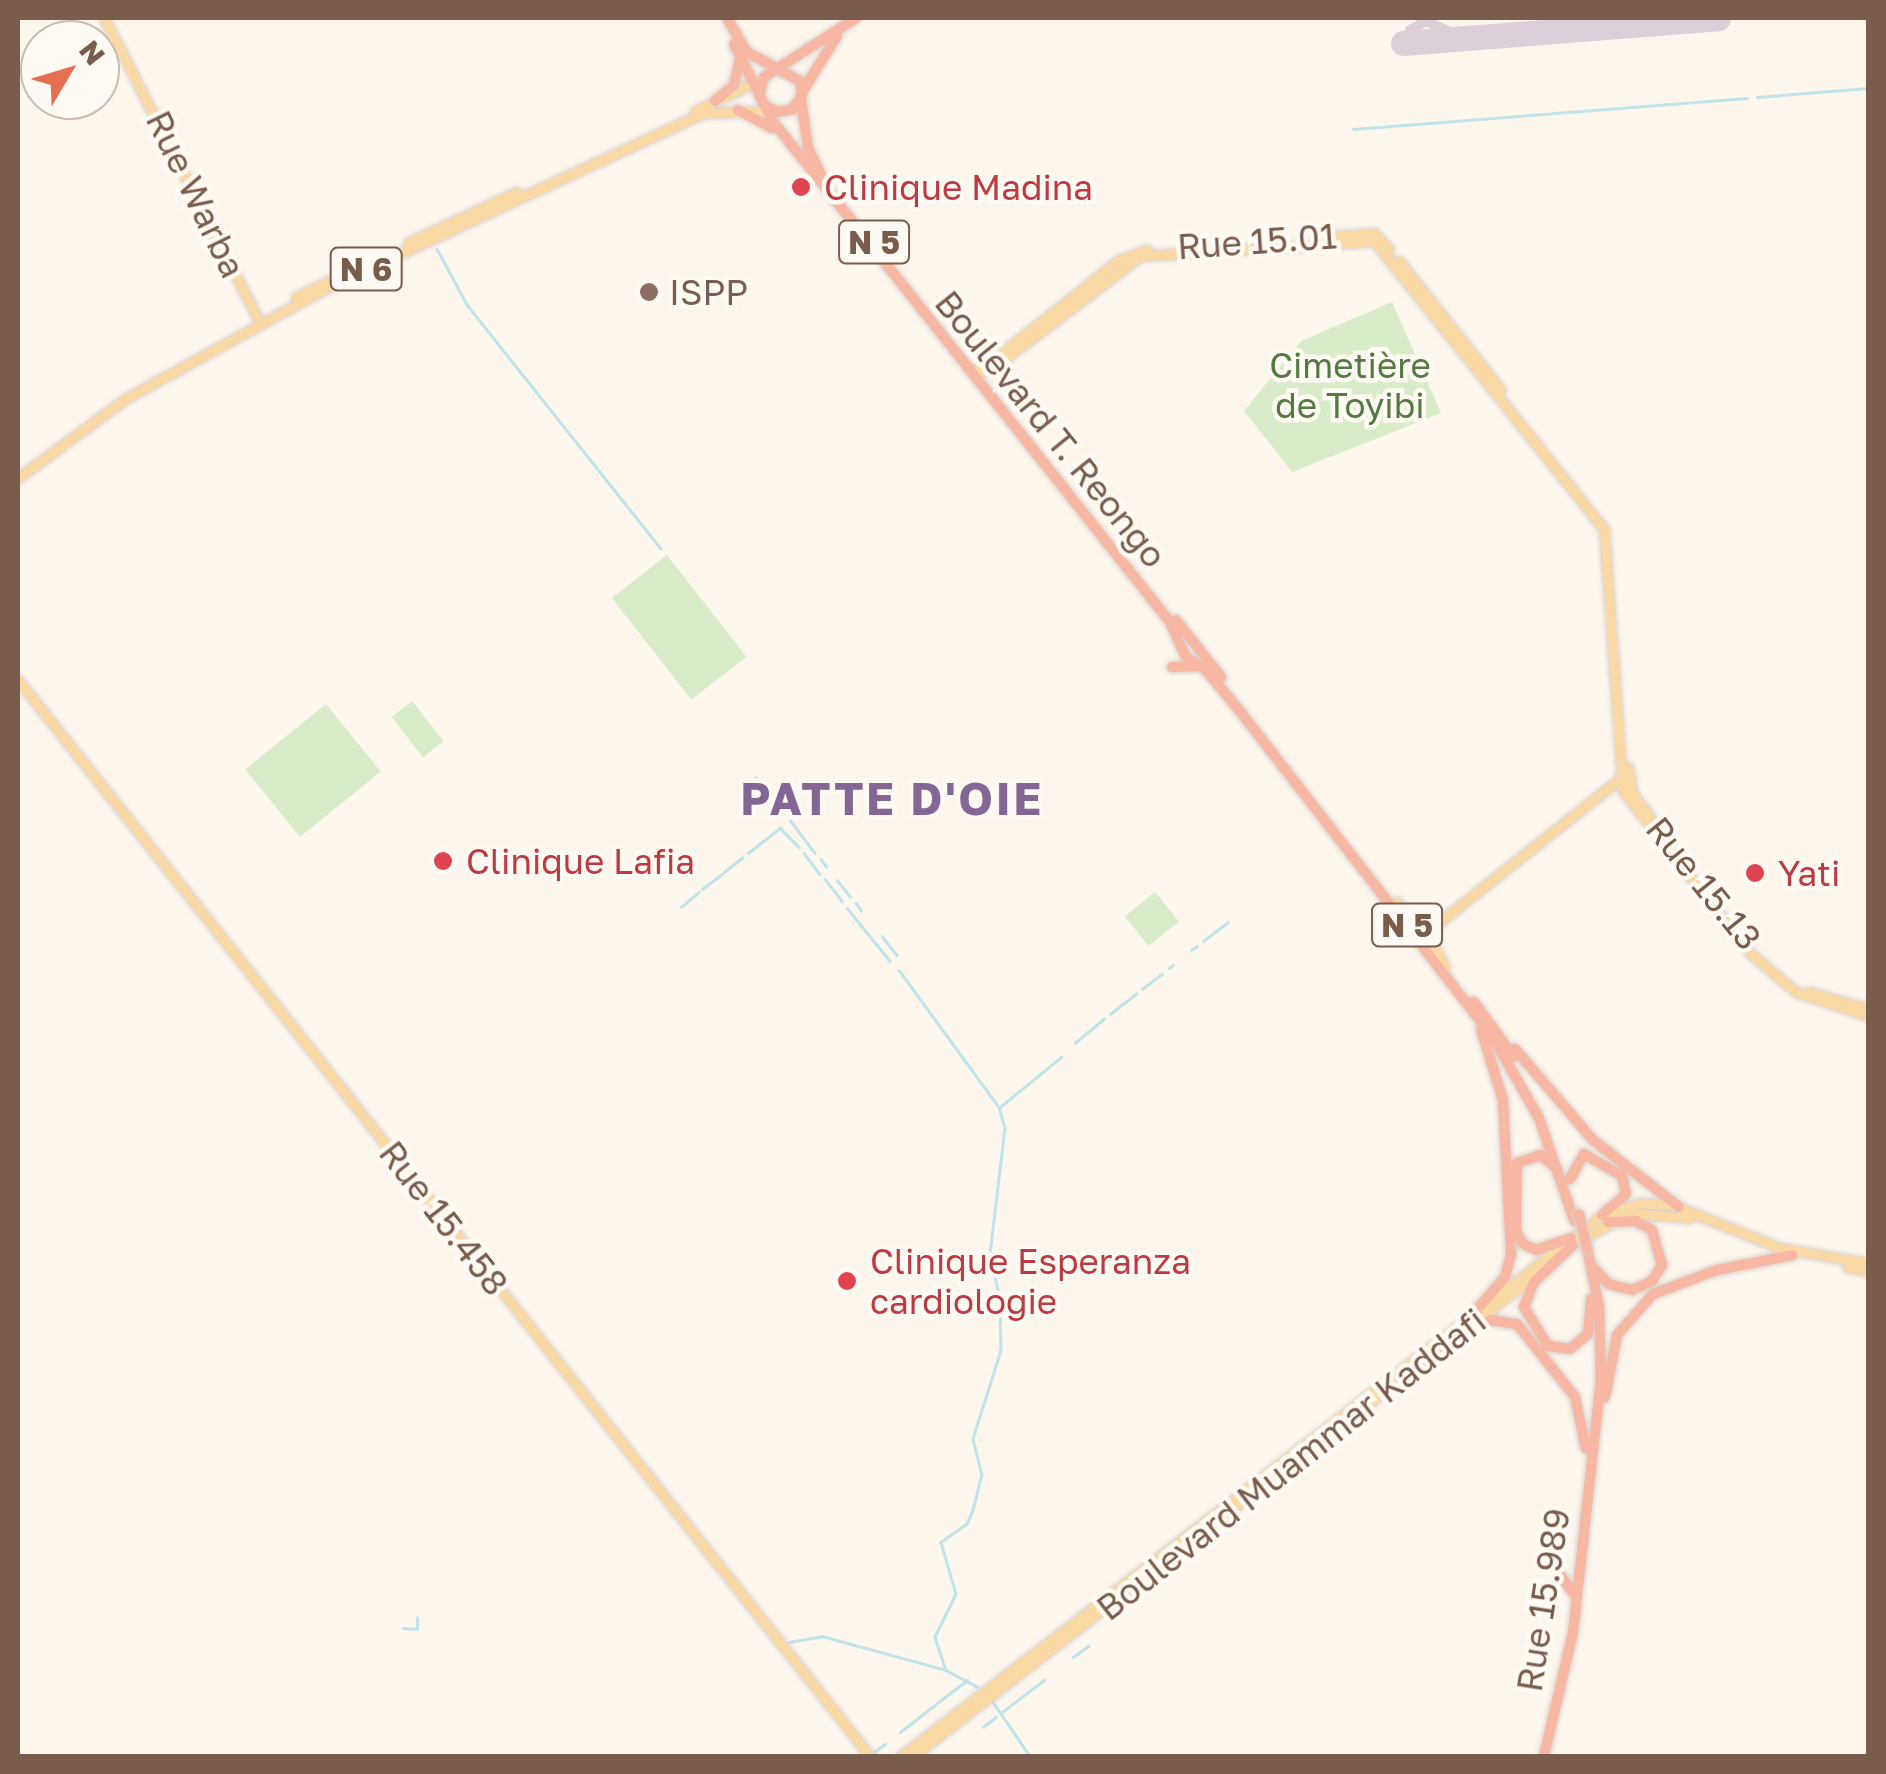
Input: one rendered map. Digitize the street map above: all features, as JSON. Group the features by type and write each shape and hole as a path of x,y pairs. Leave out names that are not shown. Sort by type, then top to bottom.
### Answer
{"highway":[{"path":"724,18 767,110"},
{"path":"724,18 743,48 798,77 802,96"},
{"path":"767,110 764,77 851,21"},
{"path":"767,110 790,110 802,96 813,68 851,21"},
{"path":"715,101 734,85 740,54"},
{"name":"N 5","path":"802,96 805,138 820,174 1397,902 1483,1019 1524,1085 1567,1181 1591,1299 1596,1363 1589,1450"},
{"name":"N 5","path":"738,110 767,110"},
{"name":"Boulevard T. Reongo","path":"767,110 786,141 973,371 1179,637 1184,650 1196,651"},
{"path":"1179,637 1172,667 1193,665 1213,677"},
{"name":"N 5","path":"1196,651 1483,1019"},
{"path":"1483,1019 1578,1125 1682,1211"},
{"path":"1474,1313 1505,1278 1511,1254 1504,1100 1483,1019"},
{"path":"1589,1154 1624,1179 1626,1194 1605,1218 1636,1220 1652,1230 1662,1248 1660,1271 1642,1287 1620,1289 1580,1249 1536,1250 1522,1243 1516,1230 1513,1172 1520,1160 1547,1158 1567,1181 1577,1159 1589,1154"},
{"path":"1580,1249 1534,1282 1524,1307 1548,1346 1570,1349 1588,1334 1591,1299"},
{"name":"N 5","path":"1541,1756 1573,1593 1602,1342 1580,1249"},
{"path":"1589,1450 1613,1348 1632,1312 1690,1278 1793,1256"},
{"path":"1442,1347 1492,1320 1516,1324 1576,1397 1589,1450"},
{"name":"Rue 15.989","path":"1541,1756 1571,1643 1589,1450"},
{"path":"1573,1593 1564,1576 1576,1565"}],"main road":[{"name":"Rue Warba","path":"105,18 259,320"},
{"name":"N 6","path":"18,475 124,400 259,320 764,77"},
{"name":"N 6","path":"259,320 698,116 738,110"},
{"name":"Rue 15.01","path":"1128,259 1378,235 1608,526 1621,693"},
{"name":"Rue 15.01","path":"1128,259 1364,240 1378,244 1602,526 1621,693"},
{"path":"973,371 990,370 1128,259"},
{"name":"Rue 15.458","path":"18,680 870,1756"},
{"path":"1397,902 1422,927 1432,928 1622,778 1621,693"},
{"name":"Rue 15.13","path":"1622,778 1758,952 1802,989 1868,1012"},
{"path":"1432,928 1431,940 1445,966"},
{"name":"Boulevard Muammar Kaddafi","path":"912,1756 1442,1347 1580,1249 1605,1218 1661,1204 1682,1211"},
{"name":"Boulevard Muammar Kaddafi","path":"1605,1218 1641,1211 1682,1211"},
{"path":"1682,1211 1793,1256 1868,1270"},
{"path":"1682,1211 1780,1248 1868,1262"},
{"name":"Boulevard Muammar Kaddafi","path":"901,1756 1474,1313 1580,1249"}],"green space":[{"name":"Cimetière de Toyibi","path":"1392,302 1441,413 1292,472 1244,411 1301,341"},
{"path":"667,555 746,657 691,700 612,598"},
{"path":"412,701 443,741 423,757 392,717"},
{"path":"326,704 381,772 300,837 245,769"},
{"path":"1155,892 1179,922 1149,946 1125,917"}],"waterway":[{"path":"1757,97 1868,88"},
{"path":"1353,129 1747,98"},
{"path":"437,249 468,306 661,549"},
{"path":"756,777 777,803"},
{"path":"790,820 815,853"},
{"path":"748,853 780,828 799,847"},
{"path":"804,853 820,874"},
{"path":"724,872 742,858"},
{"path":"821,859 826,866"},
{"path":"702,889 722,874"},
{"path":"825,879 842,901"},
{"path":"837,880 850,896"},
{"path":"681,907 699,892"},
{"path":"856,903 861,910"},
{"path":"847,908 890,961"},
{"path":"1203,941 1228,922"},
{"path":"882,936 897,955"},
{"path":"1191,950 1197,946"},
{"path":"1169,968 1173,965"},
{"path":"899,970 999,1107 1005,1128 990,1254 1000,1299 1001,1350 973,1439 982,1474 973,1510 967,1524 941,1542 956,1594 935,1637 946,1670"},
{"path":"1142,989 1162,974"},
{"path":"1110,1014 1136,994"},
{"path":"1075,1043 1104,1019"},
{"path":"1000,1107 1061,1057"},
{"path":"403,1628 417,1629 417,1618"},
{"path":"789,1642 822,1636 946,1670 978,1687"},
{"path":"1073,1657 1088,1646"},
{"path":"937,1703 967,1680"},
{"path":"1002,1712 1044,1680"},
{"path":"993,1702 1030,1756"},
{"path":"900,1732 935,1705"},
{"path":"983,1727 996,1717"},
{"path":"873,1753 885,1744"}],"taxiway":[{"path":"1440,40 1421,47 1410,30 1426,21 1463,38"}],"runway":[{"path":"1403,43 1718,18"}],"place":[{"name":"Clinique Madina","path":"801,187"},
{"name":"ISPP","path":"649,292"},
{"name":"Clinique Lafia","path":"443,861"},
{"name":"Yati","path":"1755,873"},
{"name":"Clinique Esperanza cardiologie","path":"847,1281"}],"district":[{"name":"PATTE D'OIE","path":"892,799"}]}
